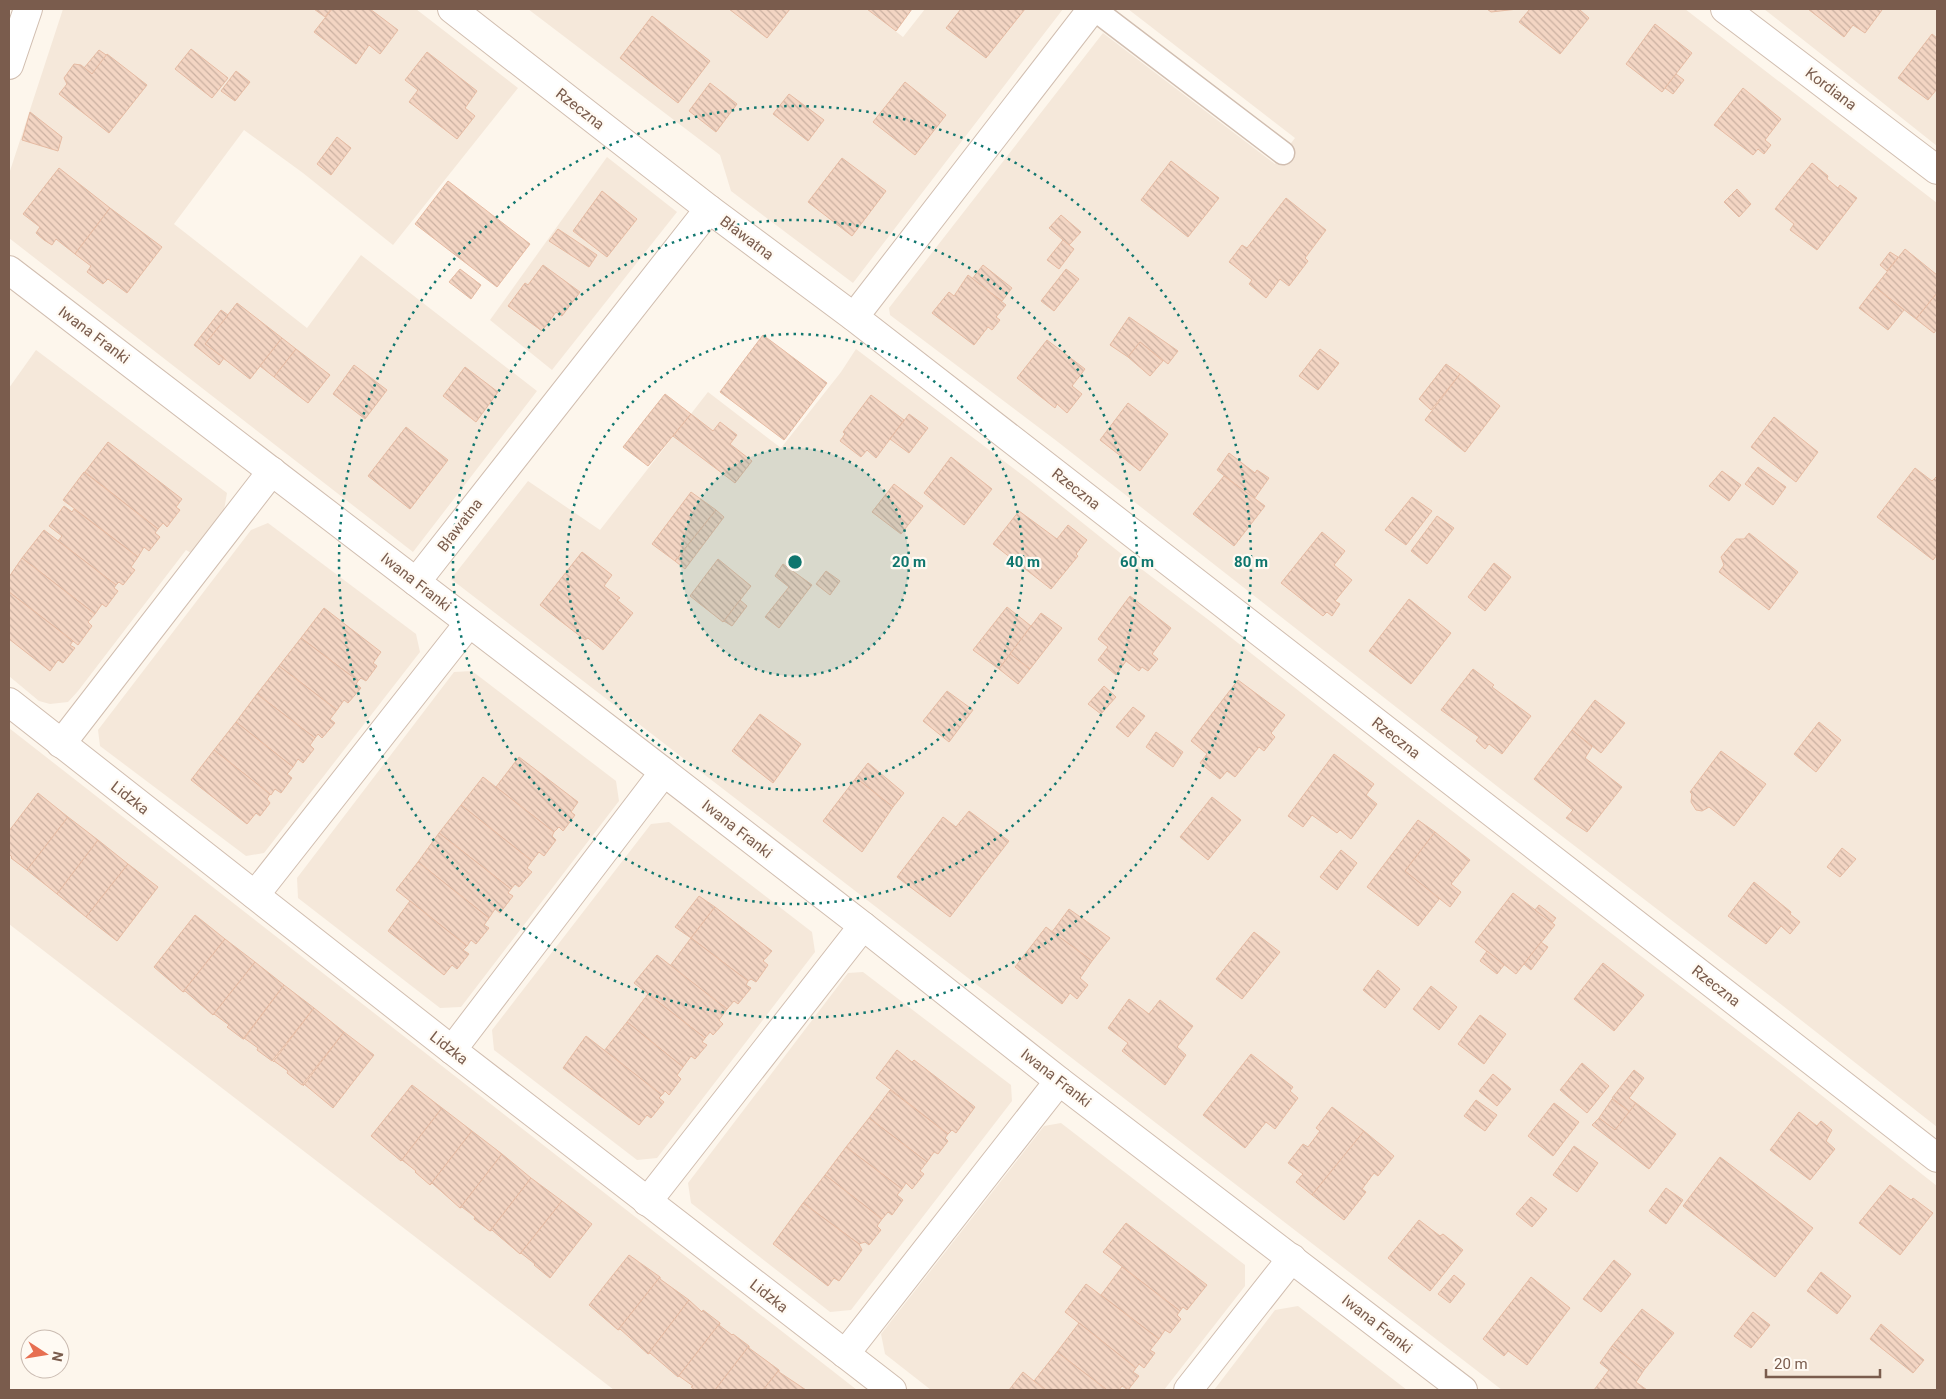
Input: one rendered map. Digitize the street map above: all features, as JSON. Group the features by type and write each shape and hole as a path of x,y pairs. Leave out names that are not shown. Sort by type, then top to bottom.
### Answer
{"street":[{"path":"9,65 28,9"},
{"name":"Rzeczna","path":"452,9 709,209"},
{"path":"854,317 1093,9"},
{"name":"Kordiana","path":"1725,9 1937,170"},
{"name":"Bławatna","path":"416,582 709,209 854,317"},
{"name":"Iwana Franki","path":"9,270 664,772 1059,1081 1463,1390"},
{"name":"Rzeczna","path":"854,317 1937,1158"},
{"path":"60,744 272,471"},
{"path":"255,895 469,623"},
{"name":"Lidzka","path":"9,702 60,744 647,1202 892,1390"},
{"path":"452,1050 664,772"},
{"path":"647,1202 863,926"},
{"path":"845,1354 1059,1081"},
{"path":"1188,1390 1292,1258"}],"lane":[{"path":"1093,9 1283,153"}],"shaded area":[{"path":"63,9 416,9 518,88 393,245 303,173 244,130 174,224 307,328 361,255 537,391 413,552 9,238 9,174"},
{"path":"528,9 867,9 903,37 925,9 1063,9 853,283 731,191 720,155"},
{"path":"1128,9 1685,9 1937,203 1937,1127 1507,794 1058,442 890,315 889,308 1103,33 1275,164 1295,138"},
{"path":"1764,9 1937,9 1937,146 1849,76"},
{"path":"607,157 677,212 552,370 490,320"},
{"path":"856,349 1029,480 1417,784 1937,1186 1937,1390 1502,1390 451,579 528,481 600,530 708,392 781,448 841,372"},
{"path":"36,350 227,493 224,510 191,553 186,550 78,691 68,702 50,704 39,701 9,676 9,388"},
{"path":"268,523 416,634 420,652 264,853 246,856 100,746 98,730 251,530"},
{"path":"472,671 616,781 619,801 461,1007 440,1008 298,898 297,878 454,672"},
{"path":"9,728 857,1390 614,1390 9,924"},
{"path":"669,822 812,932 815,952 657,1158 637,1160 494,1050 492,1030 651,824"},
{"path":"863,972 1011,1085 1012,1101 851,1310 830,1312 691,1203 688,1183 848,973"},
{"path":"1061,1123 1245,1265 1245,1286 1164,1390 931,1390 885,1354 881,1334 1044,1126"},
{"path":"1298,1306 1407,1390 1214,1390 1275,1310"}],"building":[{"path":"314,9 331,9 325,17"},
{"path":"332,9 370,9 398,30 380,54 369,45 356,64 314,32"},
{"path":"729,9 790,9 767,38"},
{"path":"867,9 912,9 896,31"},
{"path":"961,9 1025,9 986,58 946,28"},
{"path":"1487,9 1518,9 1491,12"},
{"path":"1530,9 1581,9 1589,18 1560,54 1519,22"},
{"path":"1808,9 1882,10 1865,33 1853,25 1844,37"},
{"path":"652,16 710,61 678,103 620,58"},
{"path":"1655,24 1692,53 1662,92 1626,64"},
{"path":"1932,34 1937,38 1937,89 1928,100 1898,78"},
{"path":"191,49 228,78 212,98 175,69"},
{"path":"99,50 109,57 95,76 84,68"},
{"path":"427,52 477,91 465,108 475,116 457,139 409,102 418,90 405,80"},
{"path":"107,54 147,85 109,133 59,94 67,84 64,78 74,64 81,65 92,74"},
{"path":"236,71 250,82 235,101 221,91"},
{"path":"1676,74 1684,80 1673,94 1665,88"},
{"path":"905,82 946,115 915,155 873,122"},
{"path":"710,83 737,104 716,132 689,111"},
{"path":"1743,88 1781,119 1765,140 1771,145 1764,154 1758,149 1753,155 1714,125"},
{"path":"789,94 824,120 808,141 773,114"},
{"path":"30,112 62,137 58,151 22,140"},
{"path":"337,137 351,148 331,175 317,164"},
{"path":"842,158 886,191 852,236 808,202"},
{"path":"1171,161 1219,198 1188,237 1141,200"},
{"path":"1812,163 1828,176 1827,179 1838,188 1840,185 1857,198 1817,250 1790,230 1794,224 1775,209"},
{"path":"59,168 110,208 75,254 56,239 52,245 44,240 36,233 40,227 23,214"},
{"path":"448,181 530,244 497,287 415,224"},
{"path":"1737,189 1751,204 1739,217 1724,202"},
{"path":"602,191 637,219 607,257 573,231"},
{"path":"1286,198 1326,230 1305,258 1308,261 1289,286 1280,279 1266,298 1249,284 1252,280 1229,262 1242,245 1247,248"},
{"path":"110,208 162,247 127,293 108,279 103,284 87,272 91,266 75,254"},
{"path":"1061,215 1081,232 1069,245 1049,228"},
{"path":"558,229 597,255 589,267 549,241"},
{"path":"1063,240 1074,249 1059,269 1047,260"},
{"path":"1905,249 1937,275 1937,293 1916,319 1875,287"},
{"path":"1890,252 1898,257 1887,271 1880,265"},
{"path":"543,265 580,292 562,316 556,312 542,331 508,306 525,283 528,285"},
{"path":"983,265 1012,288 1002,301 972,279"},
{"path":"460,269 481,285 471,299 449,282"},
{"path":"1066,269 1079,279 1054,311 1041,301"},
{"path":"968,275 1006,305 996,317 1000,320 992,330 988,327 974,345 932,313 949,292 954,296"},
{"path":"1875,287 1904,310 1888,330 1859,308"},
{"path":"1937,293 1937,329 1934,333 1916,319"},
{"path":"237,303 282,338 250,379 205,344"},
{"path":"221,310 228,315 205,344 224,358 219,365 194,345"},
{"path":"1129,317 1178,351 1168,364 1140,342 1128,357 1110,345"},
{"path":"763,335 827,383 784,440 720,392"},
{"path":"282,338 296,349 274,377 260,366"},
{"path":"1047,340 1085,369 1072,386 1082,394 1067,413 1057,404 1055,408 1017,378"},
{"path":"1140,342 1163,361 1150,376 1128,357"},
{"path":"296,349 330,375 308,403 274,377"},
{"path":"1320,349 1339,363 1318,390 1299,376"},
{"path":"1446,364 1460,374 1431,410 1419,399"},
{"path":"354,365 387,390 365,419 333,394"},
{"path":"465,367 498,392 476,422 443,396"},
{"path":"1460,374 1500,406 1465,452 1425,420"},
{"path":"665,394 691,414 648,466 623,447"},
{"path":"871,395 904,420 876,458 867,450 861,457 840,441 845,434 843,432"},
{"path":"1128,403 1168,434 1140,471 1100,440"},
{"path":"691,414 713,431 720,422 737,435 730,444 752,461 735,483 673,436"},
{"path":"909,414 928,428 909,453 890,439"},
{"path":"1774,417 1818,452 1796,482 1751,447"},
{"path":"406,427 448,460 410,509 368,476"},
{"path":"108,442 182,499 176,507 180,510 167,527 163,523 158,529 85,472"},
{"path":"1229,453 1255,473 1257,470 1269,478 1254,499 1217,470"},
{"path":"951,457 992,489 964,525 924,493"},
{"path":"1758,467 1786,487 1773,505 1745,484"},
{"path":"1915,468 1932,481 1937,476 1937,555 1933,560 1877,517"},
{"path":"1722,471 1741,485 1729,501 1709,486"},
{"path":"84,472 158,529 155,533 160,537 149,551 144,547 138,557 63,500"},
{"path":"1224,476 1265,506 1234,546 1193,514"},
{"path":"894,484 923,506 901,534 872,512"},
{"path":"691,492 716,510 675,561 652,544"},
{"path":"1412,497 1432,511 1406,545 1385,530"},
{"path":"64,506 72,512 74,509 138,557 131,567 135,570 123,585 119,582 116,585 58,541 62,536 49,526"},
{"path":"716,510 724,517 685,569 675,561"},
{"path":"1019,511 1057,539 1068,525 1087,540 1076,554 1078,556 1051,589 993,544"},
{"path":"1437,516 1454,528 1427,564 1411,551"},
{"path":"44,530 116,585 114,588 118,591 106,607 102,604 95,614 22,558"},
{"path":"1322,532 1345,551 1334,565 1352,580 1335,601 1340,604 1332,616 1327,612 1323,616 1281,583"},
{"path":"1749,533 1798,572 1769,610 1719,572 1724,565 1721,557 1736,539 1744,539"},
{"path":"582,552 612,575 604,586 620,598 617,600 633,613 603,650 588,638 585,640 540,605"},
{"path":"22,558 95,614 88,622 92,626 78,645 9,592 9,577"},
{"path":"718,559 751,586 723,622 690,596"},
{"path":"1494,563 1511,577 1485,611 1468,597"},
{"path":"783,564 812,585 779,628 765,617 789,587 775,576"},
{"path":"826,571 840,581 830,595 816,584"},
{"path":"9,592 73,641 70,645 75,648 63,663 58,660 50,671 9,639"},
{"path":"1130,596 1171,628 1152,654 1158,659 1148,671 1142,667 1139,671 1126,661 1116,675 1098,660 1108,647 1098,639"},
{"path":"1409,599 1451,633 1411,684 1369,651"},
{"path":"740,600 747,606 732,626 724,621"},
{"path":"1007,607 1031,626 999,669 973,650"},
{"path":"324,608 381,652 373,663 377,666 366,681 361,678 358,681 301,638"},
{"path":"1041,613 1062,628 1030,669 1010,654"},
{"path":"301,638 358,681 356,684 361,688 348,703 344,700 337,710 279,666"},
{"path":"1010,654 1030,669 1018,684 999,669"},
{"path":"279,666 337,710 330,719 335,723 322,738 318,734 315,738 257,694"},
{"path":"1473,669 1494,685 1492,687 1531,716 1502,754 1489,744 1485,749 1476,741 1479,737 1441,710"},
{"path":"1238,680 1285,715 1271,733 1275,737 1264,751 1259,747 1235,777 1227,771 1220,779 1200,763 1207,754 1191,741"},
{"path":"1104,686 1116,697 1101,714 1088,704"},
{"path":"947,691 973,710 949,742 923,721"},
{"path":"257,694 315,738 310,745 314,749 303,763 298,759 293,767 236,722"},
{"path":"1595,700 1625,723 1601,753 1572,730"},
{"path":"1133,707 1145,716 1128,737 1116,727"},
{"path":"760,714 801,744 773,783 732,751"},
{"path":"236,722 293,767 287,774 292,778 281,793 275,789 271,795 214,750"},
{"path":"1819,722 1841,740 1816,772 1794,754"},
{"path":"1572,730 1592,747 1585,758 1622,787 1587,832 1566,818 1573,810 1534,779"},
{"path":"1156,732 1183,752 1173,767 1146,747"},
{"path":"214,750 270,794 267,799 270,803 260,816 256,813 247,824 191,780"},
{"path":"1721,751 1766,784 1734,826 1709,807 1702,811 1696,810 1691,802 1692,794 1690,792"},
{"path":"1334,754 1374,784 1366,795 1377,804 1351,839 1340,830 1337,833 1312,815 1303,827 1288,816"},
{"path":"519,757 578,802 571,812 575,815 563,831 559,827 554,832 496,787"},
{"path":"868,763 904,793 893,807 856,778"},
{"path":"483,777 554,832 552,836 556,840 544,856 539,852 532,861 461,805"},
{"path":"856,778 893,807 862,852 823,821"},
{"path":"38,793 68,817 27,870 11,858 9,854 9,831"},
{"path":"1212,797 1241,820 1208,860 1180,837"},
{"path":"461,805 532,861 527,868 532,872 519,887 515,884 511,889 439,833"},
{"path":"969,811 1009,841 950,917 897,877 943,817 956,827"},
{"path":"68,817 98,840 57,894 27,870"},
{"path":"1418,820 1435,832 1405,871 1440,898 1418,926 1367,887"},
{"path":"1435,832 1470,860 1451,884 1461,892 1450,907 1405,871"},
{"path":"439,833 511,889 508,893 513,896 500,913 495,909 489,918 418,862"},
{"path":"98,840 128,864 86,917 57,894"},
{"path":"1842,848 1856,859 1840,877 1827,867"},
{"path":"1341,850 1357,863 1337,890 1320,877"},
{"path":"418,862 489,918 484,925 489,928 476,944 471,940 467,946 396,890"},
{"path":"128,864 158,887 117,941 86,917"},
{"path":"1754,882 1791,912 1790,914 1800,922 1790,934 1781,926 1766,944 1728,916"},
{"path":"1513,893 1555,925 1516,974 1475,942"},
{"path":"699,896 715,907 691,938 675,927"},
{"path":"410,901 467,946 463,950 469,954 457,969 452,965 444,975 388,931"},
{"path":"1539,905 1556,918 1552,923 1535,910"},
{"path":"715,907 772,951 763,961 768,965 756,982 751,979 748,981 691,938"},
{"path":"1069,909 1110,938 1092,961 1052,932"},
{"path":"195,915 225,939 183,992 154,967"},
{"path":"1046,927 1092,961 1080,978 1088,985 1077,999 1070,993 1062,1004 1015,967"},
{"path":"1254,932 1280,952 1242,999 1216,979"},
{"path":"691,938 748,981 746,985 751,988 738,1004 734,1001 727,1009 670,966"},
{"path":"225,939 255,962 213,1015 185,991 183,992"},
{"path":"1541,942 1548,947 1531,970 1524,964"},
{"path":"1487,951 1504,965 1497,974 1480,961"},
{"path":"657,955 727,1009 719,1020 723,1024 713,1035 710,1032 705,1038 634,983"},
{"path":"255,962 284,985 243,1039 227,1027 229,1025 213,1015"},
{"path":"1603,963 1644,995 1614,1031 1574,999"},
{"path":"1378,970 1400,989 1385,1008 1363,990"},
{"path":"284,985 314,1008 272,1061 244,1038"},
{"path":"1431,986 1457,1007 1439,1030 1413,1009"},
{"path":"648,994 705,1038 702,1042 707,1045 695,1059 691,1056 683,1067 627,1022"},
{"path":"1129,999 1149,1014 1160,1000 1193,1026 1177,1047 1186,1055 1165,1085 1122,1051 1128,1043 1108,1028"},
{"path":"314,1008 344,1032 302,1085 287,1073 288,1071 273,1062"},
{"path":"1480,1015 1506,1034 1484,1064 1458,1044"},
{"path":"627,1022 683,1067 677,1075 681,1079 669,1095 665,1091 662,1095 604,1051"},
{"path":"344,1032 374,1055 333,1108 304,1084"},
{"path":"586,1036 662,1095 659,1098 664,1102 651,1118 647,1115 639,1125 563,1068"},
{"path":"897,1050 912,1062 914,1060 975,1107 956,1133 952,1130 948,1134 876,1078"},
{"path":"1251,1054 1293,1087 1290,1091 1298,1098 1275,1129 1266,1122 1245,1148 1203,1115"},
{"path":"1582,1063 1609,1086 1587,1113 1560,1090"},
{"path":"1634,1070 1644,1078 1629,1098 1636,1103 1630,1112 1612,1098"},
{"path":"1493,1074 1511,1089 1497,1106 1479,1091"},
{"path":"412,1085 442,1108 401,1161 371,1136"},
{"path":"890,1090 948,1134 945,1138 948,1141 938,1154 934,1152 927,1162 869,1118"},
{"path":"1612,1099 1630,1112 1615,1130 1599,1118"},
{"path":"1476,1100 1497,1115 1485,1131 1464,1116"},
{"path":"1554,1103 1579,1122 1553,1156 1528,1136"},
{"path":"1636,1103 1676,1134 1649,1169 1592,1125 1599,1118 1615,1130"},
{"path":"1332,1107 1364,1131 1312,1195 1296,1182 1303,1174 1288,1163 1303,1144 1308,1147 1320,1131 1316,1128"},
{"path":"442,1108 472,1131 430,1185 416,1171 401,1161"},
{"path":"1799,1112 1817,1126 1821,1121 1832,1130 1826,1141 1835,1149 1810,1180 1770,1150"},
{"path":"869,1118 927,1162 920,1171 924,1174 912,1189 906,1183 902,1189 846,1147"},
{"path":"472,1131 502,1154 460,1208 432,1183 430,1185"},
{"path":"1364,1131 1394,1156 1378,1176 1374,1173 1362,1189 1366,1192 1344,1220 1312,1195"},
{"path":"1574,1146 1598,1163 1577,1192 1553,1175"},
{"path":"846,1147 902,1189 897,1195 903,1200 892,1215 888,1212 882,1219 825,1175"},
{"path":"502,1154 531,1178 490,1231 462,1207 460,1208"},
{"path":"1720,1157 1813,1228 1775,1277 1683,1206"},
{"path":"825,1175 882,1219 877,1226 881,1230 869,1245 865,1242 859,1244 803,1203"},
{"path":"531,1178 562,1201 520,1254 492,1230 490,1231"},
{"path":"1890,1185 1911,1200 1913,1198 1933,1213 1900,1255 1859,1223"},
{"path":"1666,1188 1683,1200 1666,1224 1649,1211"},
{"path":"1531,1197 1547,1209 1532,1227 1516,1214"},
{"path":"562,1201 592,1224 550,1278 535,1264 520,1254"},
{"path":"803,1203 859,1244 862,1250 839,1281 834,1278 828,1286 773,1244"},
{"path":"1419,1220 1440,1236 1443,1234 1463,1250 1430,1291 1388,1258"},
{"path":"1126,1223 1207,1285 1187,1310 1183,1307 1180,1311 1103,1252"},
{"path":"629,1255 660,1277 618,1330 589,1305"},
{"path":"1614,1260 1631,1274 1601,1312 1583,1299"},
{"path":"1122,1267 1180,1311 1177,1315 1181,1319 1170,1333 1165,1330 1159,1339 1101,1295"},
{"path":"1821,1272 1851,1296 1837,1314 1807,1291"},
{"path":"1454,1275 1465,1284 1450,1303 1438,1294"},
{"path":"660,1277 660,1279 689,1300 648,1354 620,1329 618,1330"},
{"path":"1531,1277 1570,1308 1527,1365 1508,1351 1504,1356 1483,1339"},
{"path":"1086,1284 1159,1339 1150,1350 1155,1353 1144,1368 1139,1364 1136,1368 1065,1312"},
{"path":"689,1300 702,1312 703,1310 720,1323 678,1377 650,1353 648,1354"},
{"path":"1642,1309 1674,1333 1644,1370 1612,1346"},
{"path":"1753,1312 1770,1325 1751,1348 1734,1336"},
{"path":"720,1323 719,1325 749,1346 715,1390 695,1390 691,1387 693,1386 678,1377"},
{"path":"1079,1323 1136,1368 1133,1372 1139,1376 1128,1390 1122,1386 1119,1390 1107,1390 1057,1352"},
{"path":"1881,1324 1924,1360 1913,1373 1870,1339"},
{"path":"749,1346 749,1348 779,1370 763,1390 715,1390"},
{"path":"1612,1346 1644,1370 1636,1382 1647,1390 1594,1390 1609,1370 1600,1363"},
{"path":"1057,1352 1107,1390 1046,1390 1034,1381"},
{"path":"779,1370 779,1372 806,1390 763,1390"},
{"path":"1023,1372 1034,1381 1046,1390 1009,1390"}]}
